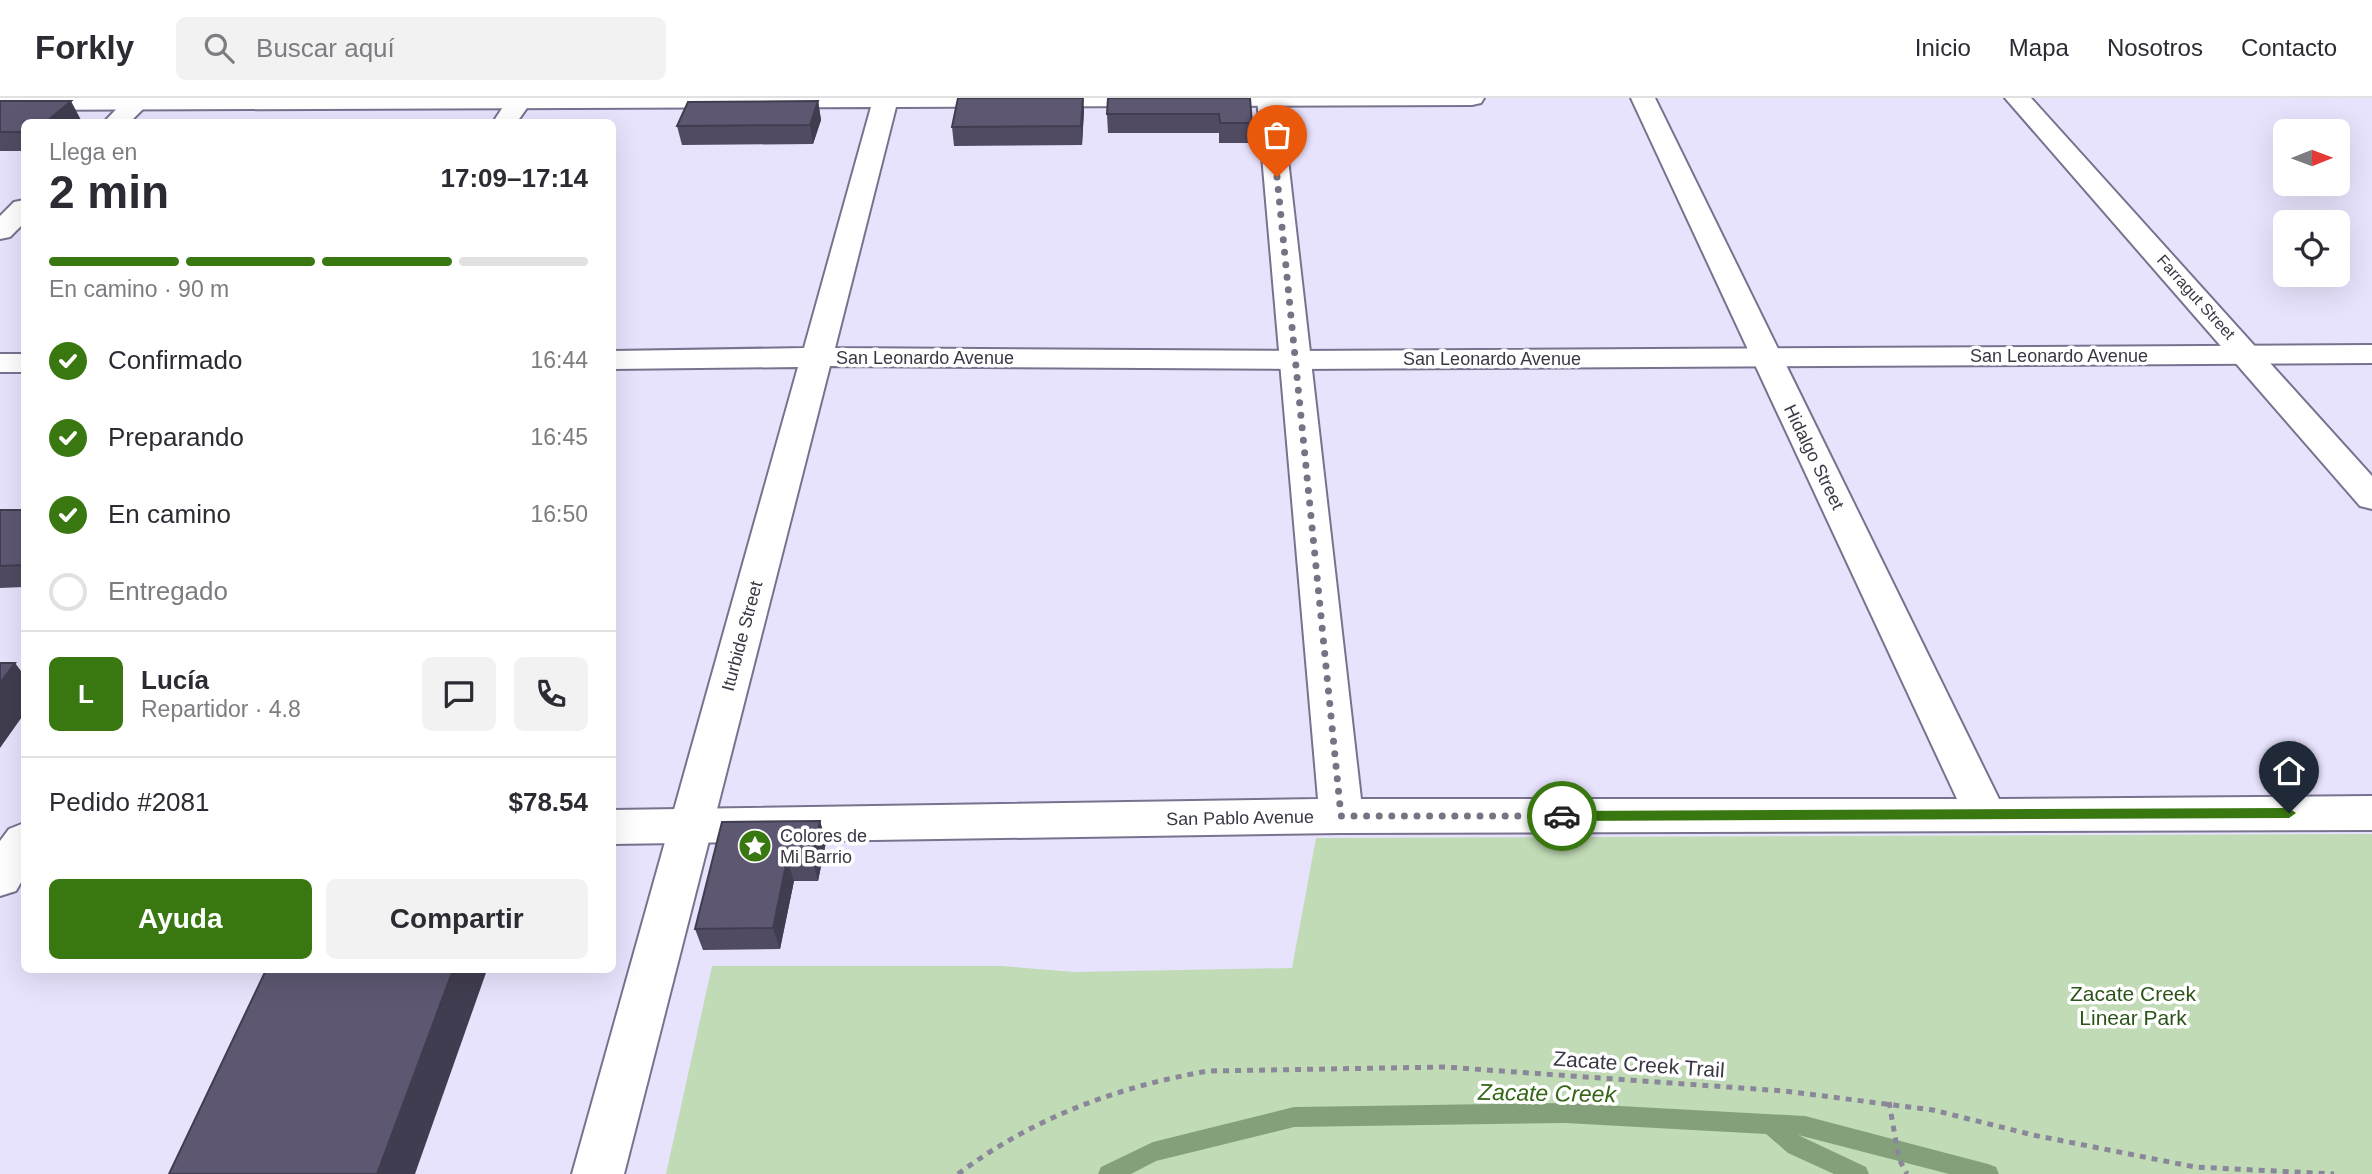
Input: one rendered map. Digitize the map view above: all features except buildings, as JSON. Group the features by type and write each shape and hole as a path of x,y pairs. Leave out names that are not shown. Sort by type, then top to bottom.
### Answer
{"street":[{"path":"0,103 140,100 1472,98"},
{"name":"Hidalgo Street","path":"1643,98 1986,816"},
{"name":"Farragut Street","path":"2017,98 2372,498"},
{"path":"507,119 521,99"},
{"path":"1269,99 1341,816"},
{"path":"119,119 140,100"},
{"name":"Iturbide Street","path":"598,1174 886,100"},
{"path":"0,231 21,211"},
{"name":"San Leonardo Avenue","path":"616,360 817,357 1295,360 2372,354"},
{"path":"0,363 21,363"},
{"name":"San Pablo Avenue","path":"616,827 1341,816 2372,813"},
{"path":"0,822 21,822"},
{"path":"0,878 21,846"}],"path":[{"name":"Zacate Creek Trail","path":"958,1174 1031,1127 1118,1091 1171,1076 1208,1071 1445,1067 1756,1088 1889,1102 2033,1135 2195,1167 2250,1172 2334,1174"},
{"path":"1889,1102 1899,1159 1907,1174"}],"green space":[{"name":"Zacate Creek Linear Park","path":"2372,834 2372,1174 666,1174 712,966 1002,966 1074,972 1292,968 1316,838"}],"waterway":[{"name":"Zacate Creek","path":"1109,1174 1153,1152 1294,1117 1565,1113 1770,1124"},
{"name":"Zacate Creek","path":"1770,1124 1805,1126 1988,1174"},
{"path":"1770,1124 1795,1146 1858,1174"}],"way so far":[{"path":"1277,177 1341,816 1562,816"}],"place":[{"name":"Colores de Mi Barrio","path":"755,846"}],"route":[{"path":"1562,816 2289,813"}]}
